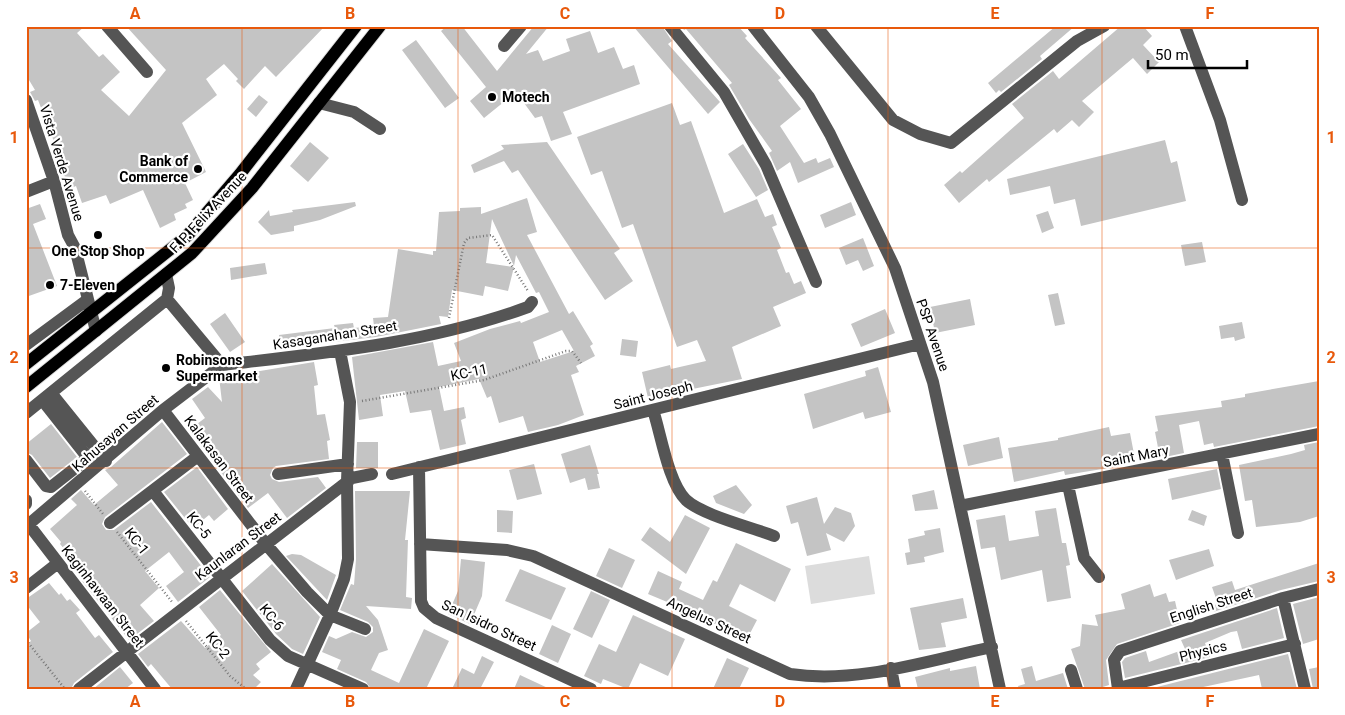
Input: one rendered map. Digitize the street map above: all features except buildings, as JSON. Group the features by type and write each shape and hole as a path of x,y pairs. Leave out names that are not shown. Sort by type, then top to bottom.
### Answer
{"main road":[{"name":"F. P. Felix Avenue","path":"26,387 192,253 244,198 380,26"},
{"name":"F. P. Felix Avenue","path":"26,364 187,236 240,174 356,27"}],"street":[{"path":"107,26 147,72"},
{"path":"504,46 521,26"},
{"path":"670,26 724,92 766,165 816,282"},
{"name":"PSP Avenue","path":"753,26 809,97 830,134 895,268 933,382 1000,689"},
{"path":"816,26 893,120 920,134 951,143 1078,42 1104,26"},
{"path":"1185,26 1220,120 1242,200"},
{"path":"356,27 369,40"},
{"name":"Vista Verde Avenue","path":"26,100 54,182 68,235 75,248 82,285 96,331"},
{"path":"319,103 354,112 380,129"},
{"path":"26,192 54,182"},
{"path":"166,274 167,299 222,366"},
{"path":"26,414 167,299"},
{"path":"26,345 87,300"},
{"name":"Kasaganahan Street","path":"222,366 340,351 446,332 486,322 528,307 532,302"},
{"name":"Saint Joseph","path":"392,474 920,344"},
{"path":"296,689 344,580 348,559 347,481 350,402 340,351"},
{"name":"Kahusayan Street","path":"28,523 80,483 163,410 222,366"},
{"path":"26,460 46,486 50,488 88,458 48,397"},
{"path":"48,397 106,461"},
{"name":"Kalakasan Street","path":"163,410 265,543 330,615"},
{"path":"654,410 675,483 687,501 700,509 774,536"},
{"name":"Saint Mary","path":"960,506 1319,434"},
{"path":"1222,454 1238,533"},
{"path":"110,523 198,456"},
{"path":"278,474 348,464"},
{"name":"San Isidro Street","path":"419,467 421,601 428,612 447,623 591,689"},
{"name":"Kaunlaran Street","path":"79,689 178,610 347,481 357,476 372,474"},
{"path":"1068,485 1084,558 1099,577"},
{"name":"KC-5","path":"153,491 221,578"},
{"name":"Kaginhawaan Street","path":"28,523 155,689"},
{"name":"Angelus Street","path":"420,544 507,550 533,556 790,674 814,677 840,677 992,647"},
{"path":"26,588 58,563"},
{"name":"KC-6","path":"221,578 270,640 288,656 363,689"},
{"name":"English Street","path":"1118,688 1114,660 1115,655 1120,651 1284,598 1319,589"},
{"path":"1284,598 1305,689"},
{"path":"330,615 365,629"},
{"name":"Physics","path":"1118,688 1294,644"},
{"path":"891,668 895,689"},
{"path":"1071,670 1077,689"}],"path":[{"path":"446,332 464,243 468,238 492,235 496,238 531,295 532,302"},
{"name":"KC-11","path":"350,402 484,380 569,350 581,363"},
{"name":"KC-1","path":"80,483 178,610"},
{"name":"KC-2","path":"178,610 230,676 246,689"},
{"path":"26,640 65,689"}],"shaded area":[{"path":"869,556 875,594 811,604 805,566"}],"place":[{"name":"Motech","path":"492,97"},
{"name":"Bank of Commerce","path":"198,169"},
{"name":"One Stop Shop","path":"98,235"},
{"name":"7-Eleven","path":"50,285"},
{"name":"Robinsons Supermarket","path":"166,368"}]}
